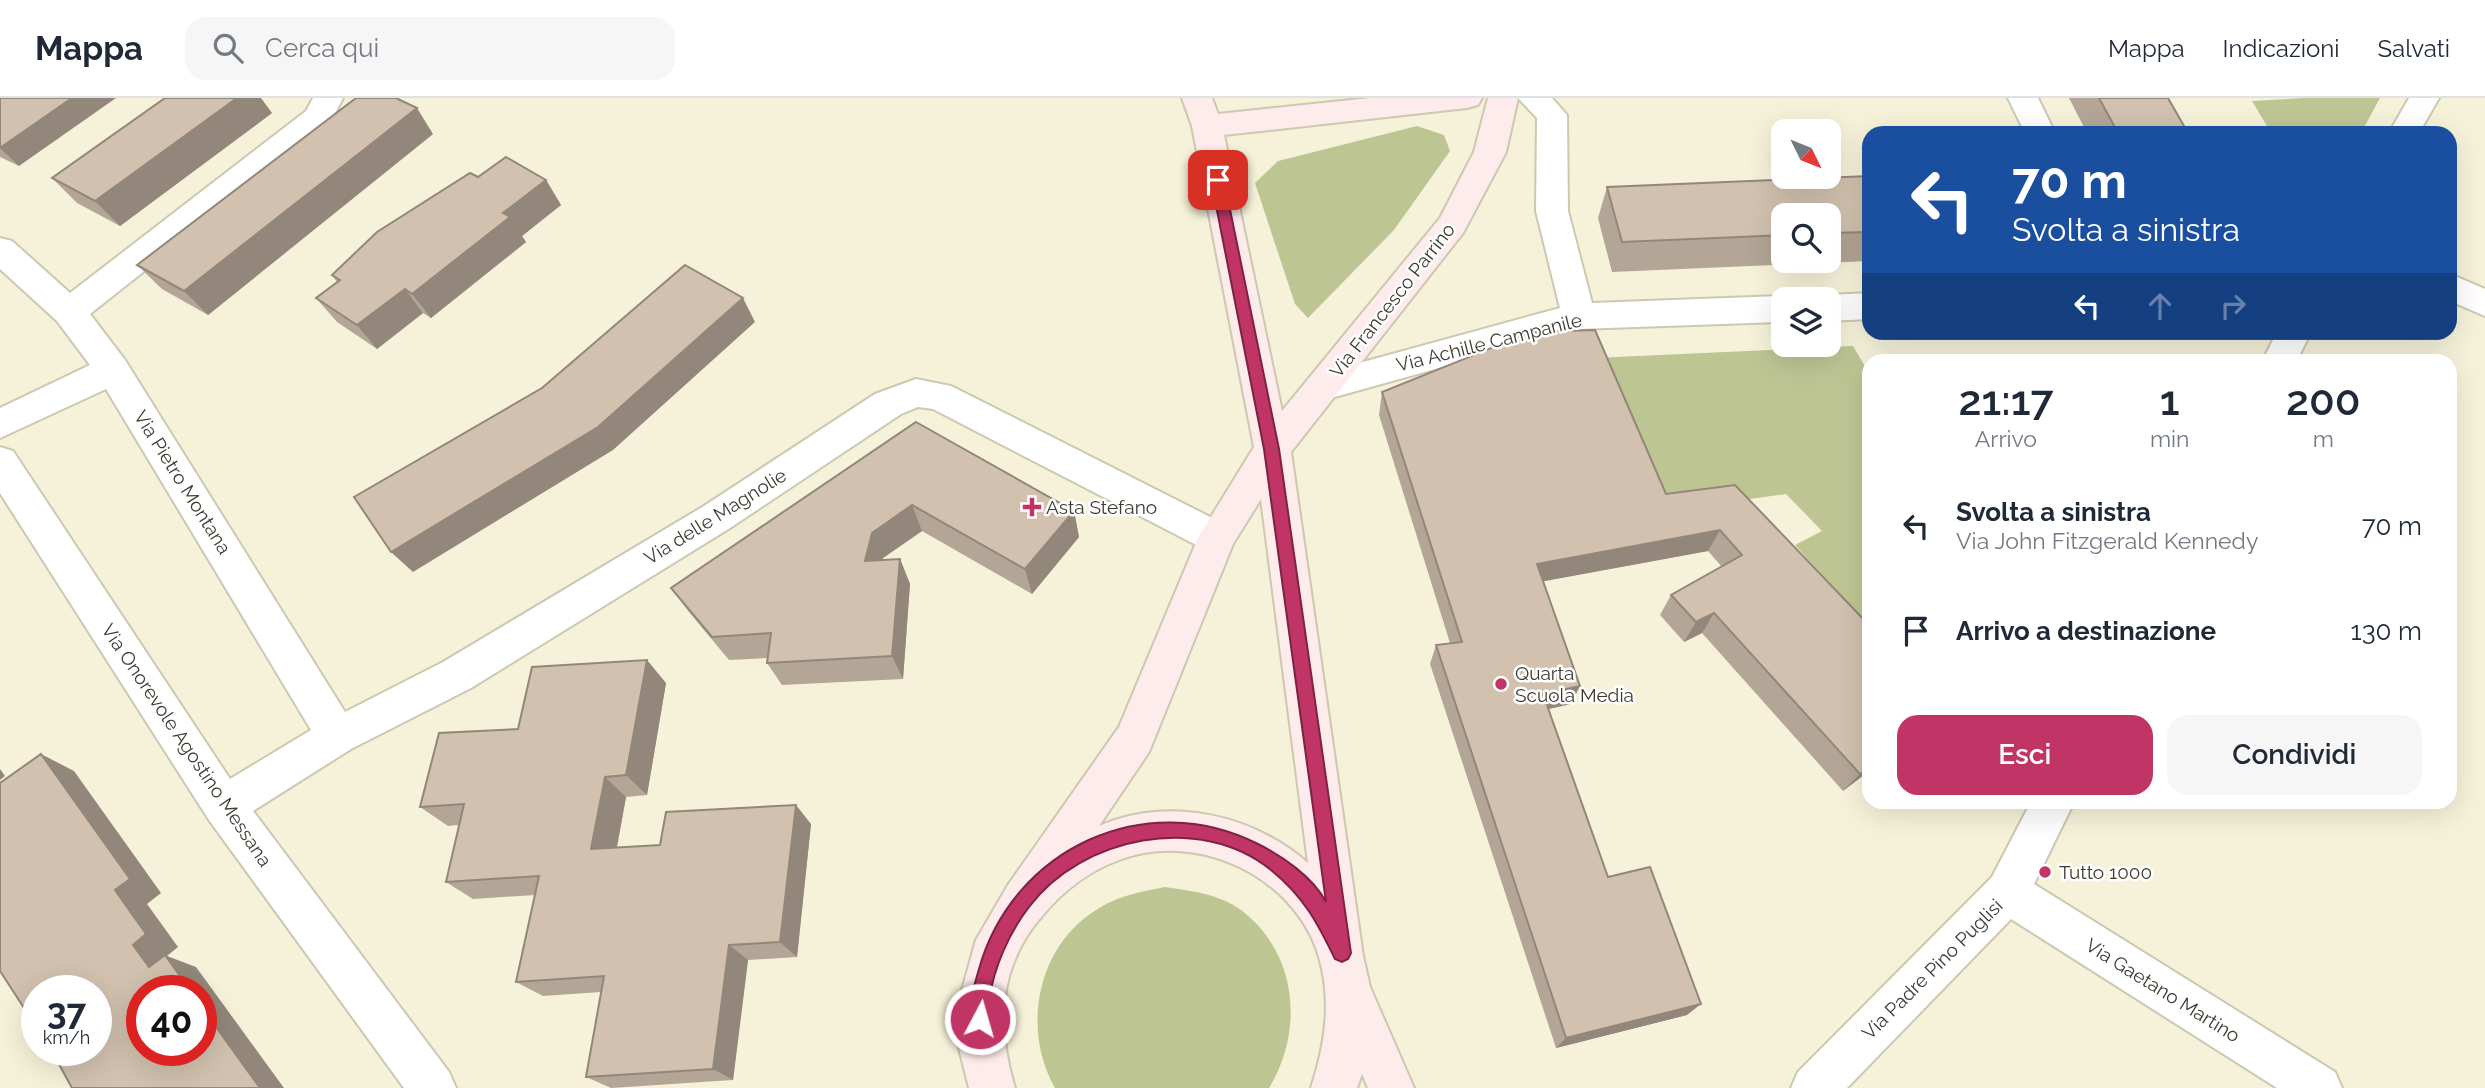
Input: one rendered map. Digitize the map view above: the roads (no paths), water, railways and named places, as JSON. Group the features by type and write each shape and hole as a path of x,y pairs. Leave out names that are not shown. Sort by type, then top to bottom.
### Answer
{"street":[{"path":"69,312 318,118 328,98"},
{"path":"1334,1088 1348,1051 1346,972 1272,449 1202,112 1467,98"},
{"name":"Via Francesco Parrino","path":"1023,900 1135,739 1217,538 1272,449 1452,225 1490,152 1503,98"},
{"path":"1534,98 1552,115 1552,211 1579,316"},
{"path":"2023,98 2037,126"},
{"path":"2408,126 2424,98"},
{"name":"Via Pietro Montana","path":"0,250 69,312 113,369 337,736"},
{"path":"2457,290 2485,303"},
{"path":"1841,307 1862,306"},
{"name":"Via Achille Campanile","path":"1324,386 1579,316 1771,309"},
{"path":"0,424 113,369"},
{"name":"Via delle Magnolie","path":"224,806 337,736 457,675 717,517 888,404 916,393 939,396 1217,538"},
{"name":"Via Onorevole Agostino Messana","path":"0,463 224,806 433,1088"},
{"name":"Via Padre Pino Puglisi","path":"1814,1088 2007,892 2049,809"},
{"path":"980,1077 980,1000 995,947 1023,900 1066,861 1117,837 1172,829 1227,837 1276,862 1316,902 1391,1088"},
{"name":"Via Gaetano Martino","path":"2007,892 2319,1088"}],"place":[{"name":"Asta Stefano","path":"1032,507"},
{"name":"Quarta Scuola Media","path":"1501,684"},
{"name":"Tutto 1000","path":"2045,872"}]}
